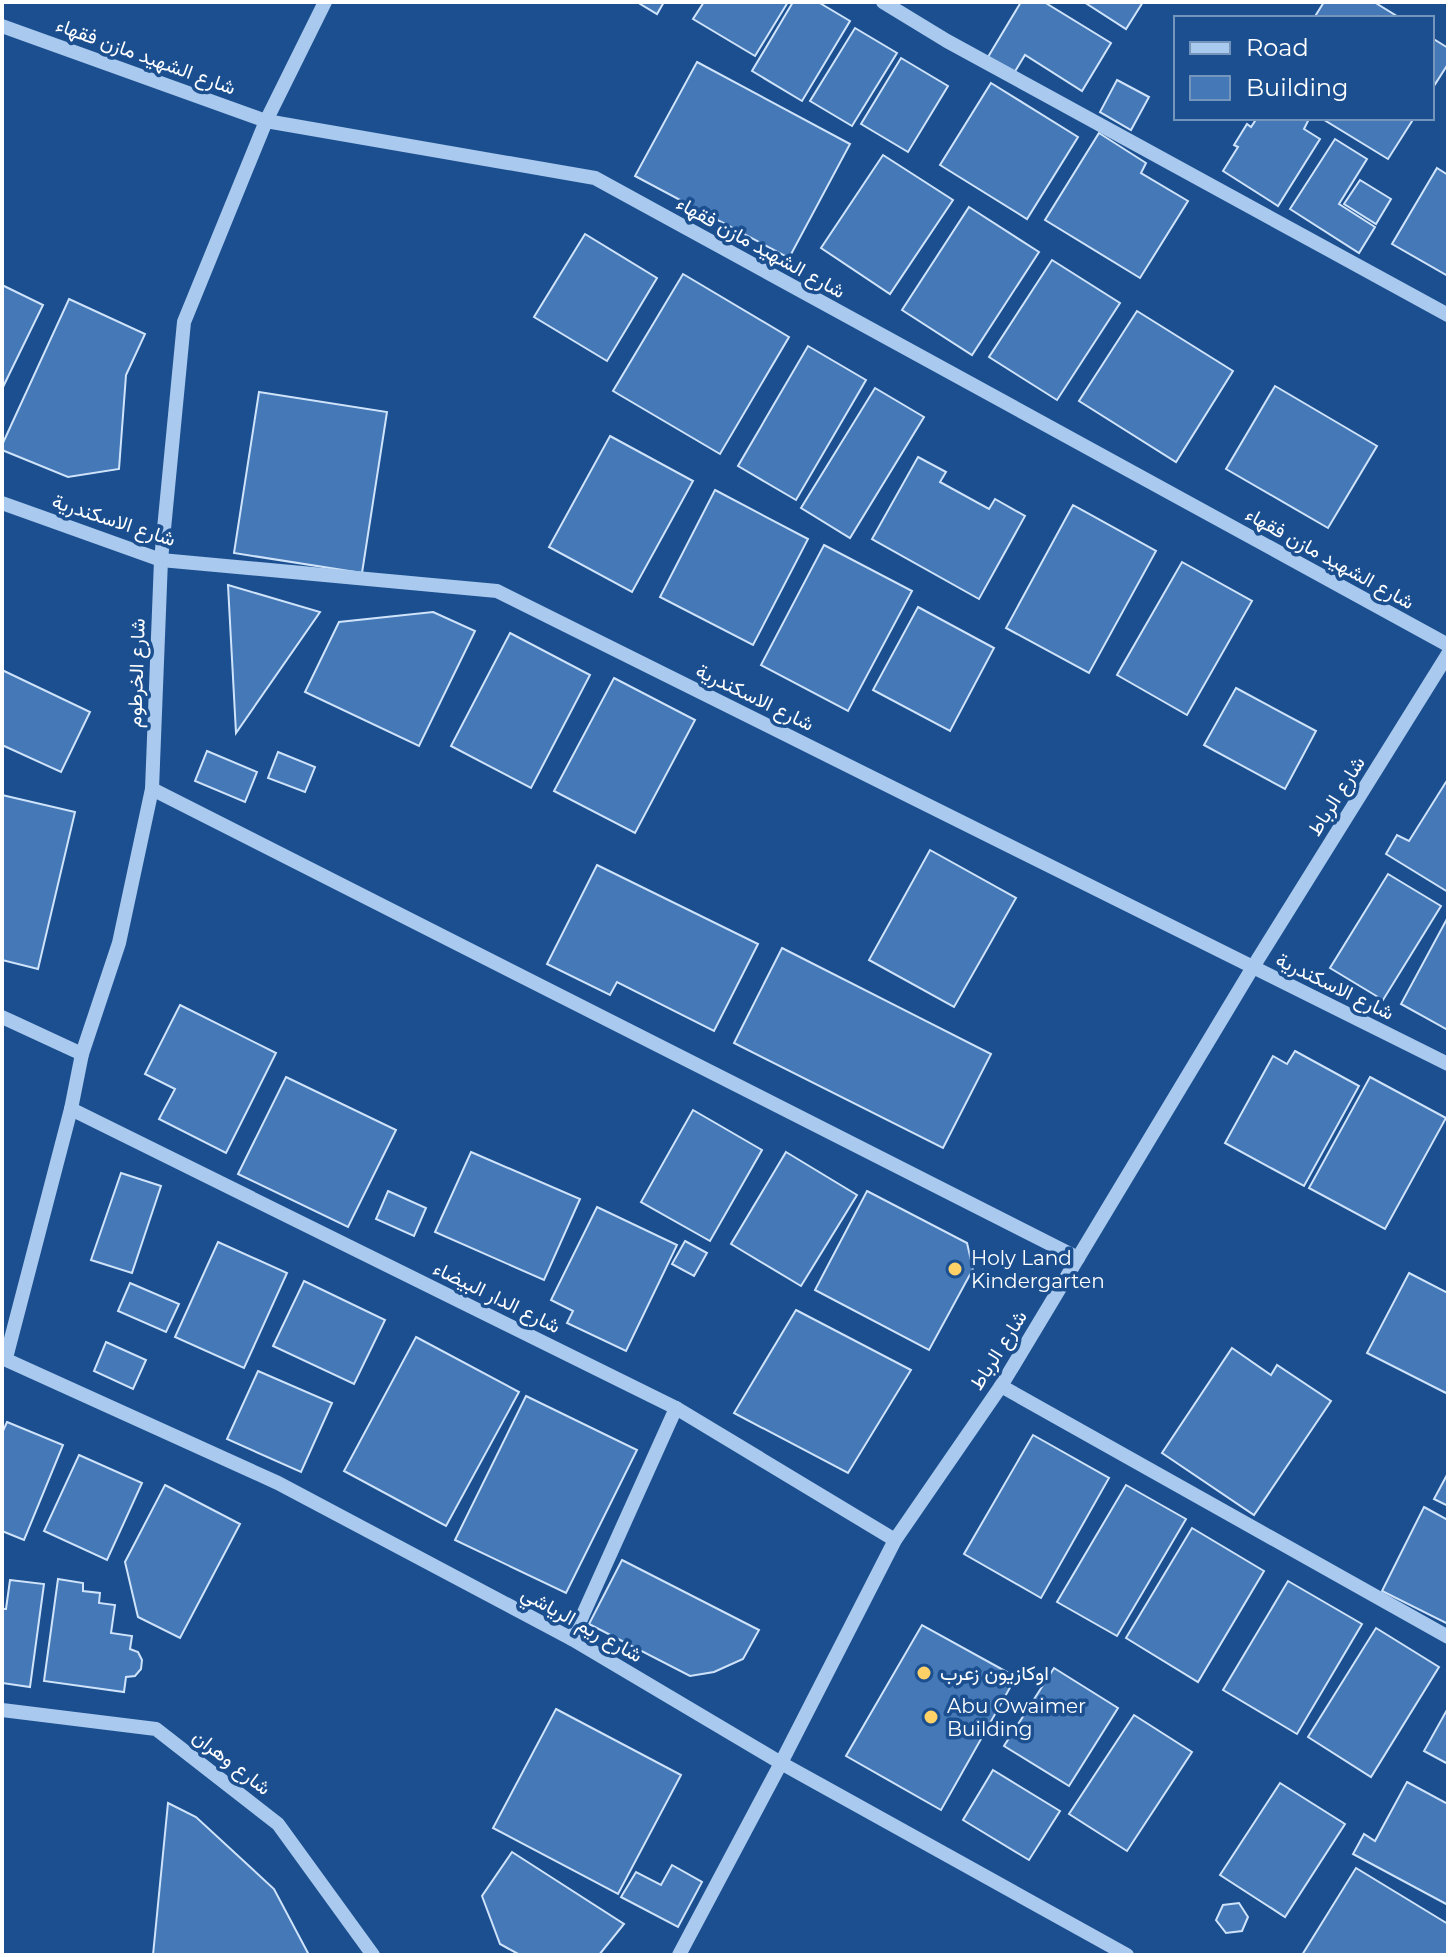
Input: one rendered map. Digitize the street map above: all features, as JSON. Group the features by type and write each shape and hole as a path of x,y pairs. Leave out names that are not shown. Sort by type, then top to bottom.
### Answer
{"street":[{"name":"شارع الخرطوم","path":"4,1358 71,1109 82,1054 119,943 152,789 161,560 184,322 266,121 325,2"},
{"path":"883,2 947,41 1448,315"},
{"name":"شارع الشهيد مازن فقهاء","path":"2,26 266,121 595,178 1448,645"},
{"name":"شارع الاسكندرية","path":"2,503 161,560 497,591 1448,1064"},
{"name":"شارع الرباط","path":"679,1955 895,1540 1001,1386 1253,967 1448,654"},
{"path":"152,789 1078,1258"},
{"path":"2,1017 82,1054"},
{"name":"شارع الدار البيضاء","path":"71,1109 676,1408 895,1540"},
{"name":"شارع ريم الرياشي","path":"4,1358 278,1483 572,1639 781,1763 1127,1955"},
{"path":"1001,1386 1448,1637"},
{"path":"572,1639 676,1408"},
{"name":"شارع وهران","path":"2,1710 156,1729 278,1824 373,1955"}],"building":[{"path":"637,2 664,2 657,14"},
{"path":"704,2 788,2 755,56 693,19"},
{"path":"793,2 818,2 850,21 802,101 752,71"},
{"path":"1021,2 1044,2 1111,43 1082,91 1025,55 1014,73 988,57"},
{"path":"1084,2 1143,2 1126,29"},
{"path":"1324,2 1374,2 1397,16 1315,16"},
{"path":"855,28 897,53 852,126 810,101"},
{"path":"1434,39 1448,48 1448,64 1434,86"},
{"path":"901,58 948,86 908,152 861,124"},
{"path":"697,62 850,144 789,258 635,176"},
{"path":"1117,80 1149,97 1131,130 1100,112"},
{"path":"991,83 1078,137 1027,219 940,165"},
{"path":"1256,120 1306,120 1304,129 1320,139 1278,206 1223,171 1238,147 1234,145 1247,124 1251,127"},
{"path":"1324,120 1413,120 1388,159"},
{"path":"1099,133 1146,163 1141,173 1188,201 1140,278 1045,220"},
{"path":"1335,139 1367,159 1339,204 1375,227 1359,253 1290,209"},
{"path":"883,155 953,200 890,294 821,248"},
{"path":"1437,168 1448,175 1448,276 1392,244"},
{"path":"1360,180 1391,199 1376,224 1344,204"},
{"path":"969,207 1039,252 972,355 902,310"},
{"path":"585,234 657,278 607,361 534,317"},
{"path":"1052,260 1120,303 1057,400 989,357"},
{"path":"683,274 789,337 720,454 613,391"},
{"path":"2,285 43,305 2,389"},
{"path":"69,299 145,334 126,375 119,469 68,477 2,450 2,445"},
{"path":"1137,311 1233,371 1176,462 1079,401"},
{"path":"808,346 866,380 796,500 738,466"},
{"path":"1275,386 1377,446 1328,528 1226,469"},
{"path":"875,388 924,417 850,538 801,508"},
{"path":"259,392 387,412 362,573 234,553"},
{"path":"610,436 693,481 632,592 549,547"},
{"path":"918,457 946,472 940,482 989,509 995,499 1025,516 979,599 872,539"},
{"path":"715,490 808,539 753,645 660,597"},
{"path":"1073,505 1156,551 1089,673 1006,628"},
{"path":"824,545 912,591 848,711 761,665"},
{"path":"1182,562 1252,601 1187,715 1117,675"},
{"path":"228,585 320,612 236,733"},
{"path":"918,607 994,648 950,731 873,690"},
{"path":"433,612 475,631 419,746 305,692 339,622"},
{"path":"510,633 590,675 531,788 451,746"},
{"path":"2,670 90,712 61,772 2,745"},
{"path":"614,678 695,720 635,833 554,791"},
{"path":"1236,688 1316,731 1285,789 1204,745"},
{"path":"207,751 257,772 245,802 195,781"},
{"path":"278,752 315,767 305,792 268,778"},
{"path":"1446,782 1448,892 1386,854 1397,835 1409,841"},
{"path":"2,795 75,812 38,969 2,960"},
{"path":"930,850 1016,898 954,1007 869,960"},
{"path":"597,865 758,944 714,1031 617,982 610,995 547,964"},
{"path":"1388,874 1441,906 1383,1000 1330,968"},
{"path":"1448,917 1448,1030 1401,1004"},
{"path":"782,948 991,1054 943,1148 734,1043"},
{"path":"180,1005 276,1053 226,1153 159,1119 175,1089 145,1074"},
{"path":"1295,1051 1359,1086 1304,1186 1225,1143 1273,1056 1287,1064"},
{"path":"286,1077 396,1130 348,1227 238,1174"},
{"path":"1370,1077 1446,1118 1385,1229 1309,1188"},
{"path":"693,1110 762,1150 710,1241 641,1202"},
{"path":"471,1152 580,1199 544,1280 435,1232"},
{"path":"786,1152 857,1195 801,1286 731,1244"},
{"path":"121,1173 161,1186 132,1273 91,1260"},
{"path":"388,1191 426,1208 414,1236 376,1219"},
{"path":"867,1191 967,1243 973,1269 929,1350 815,1290"},
{"path":"597,1207 677,1245 626,1351 567,1323 573,1311 551,1300"},
{"path":"685,1241 707,1253 694,1276 672,1264"},
{"path":"218,1242 287,1273 244,1368 175,1337"},
{"path":"1409,1273 1448,1293 1448,1394 1367,1353"},
{"path":"304,1281 385,1320 354,1384 273,1346"},
{"path":"130,1283 179,1304 166,1332 118,1311"},
{"path":"796,1310 911,1370 848,1473 734,1413"},
{"path":"416,1337 519,1392 446,1526 344,1471"},
{"path":"106,1342 146,1360 133,1389 94,1371"},
{"path":"1232,1348 1271,1375 1277,1365 1331,1401 1254,1515 1162,1453"},
{"path":"258,1371 332,1403 301,1472 227,1439"},
{"path":"526,1396 637,1450 566,1593 455,1540"},
{"path":"7,1422 63,1445 24,1540 2,1531 2,1433"},
{"path":"1033,1435 1109,1478 1041,1598 964,1554"},
{"path":"79,1455 142,1483 107,1560 44,1531"},
{"path":"1448,1473 1448,1506 1434,1499"},
{"path":"165,1485 240,1524 180,1638 138,1617 125,1562"},
{"path":"1126,1485 1186,1519 1117,1636 1057,1602"},
{"path":"1424,1507 1448,1520 1448,1624 1382,1591"},
{"path":"1192,1528 1264,1571 1198,1682 1126,1638"},
{"path":"622,1560 759,1630 743,1659 714,1672 690,1676 589,1624"},
{"path":"58,1579 83,1583 83,1591 100,1593 99,1603 115,1605 111,1633 132,1636 130,1649 138,1652 142,1660 141,1669 135,1676 126,1677 124,1692 44,1681"},
{"path":"10,1580 44,1584 30,1687 2,1683 2,1609 6,1609"},
{"path":"1288,1581 1362,1624 1297,1734 1223,1690"},
{"name":"Abu Owaimer Building","path":"922,1625 1016,1677 941,1810 846,1756"},
{"path":"1376,1628 1439,1667 1371,1777 1308,1737"},
{"path":"1054,1668 1118,1708 1069,1786 1004,1746"},
{"path":"1448,1708 1448,1764 1424,1751"},
{"path":"556,1709 681,1775 618,1894 493,1828"},
{"path":"1134,1715 1192,1752 1127,1851 1069,1814"},
{"path":"993,1770 1060,1811 1029,1860 963,1820"},
{"path":"1407,1782 1448,1804 1448,1905 1353,1854 1364,1834 1375,1841"},
{"path":"1280,1783 1345,1824 1285,1917 1220,1875"},
{"path":"168,1803 196,1817 274,1889 309,1955 153,1955"},
{"path":"512,1852 624,1924 599,1955 520,1955 500,1944 482,1896"},
{"path":"672,1865 702,1882 678,1927 621,1897 636,1872 661,1885"},
{"path":"1356,1868 1448,1924 1448,1955 1302,1955"},
{"path":"1239,1903 1248,1917 1242,1931 1226,1933 1216,1920 1223,1905"}],"place":[{"name":"Holy Land Kindergarten","path":"955,1269"},
{"name":"اوكازيون زعرب","path":"924,1673"},
{"name":"Abu Owaimer Building","path":"931,1717"}]}
